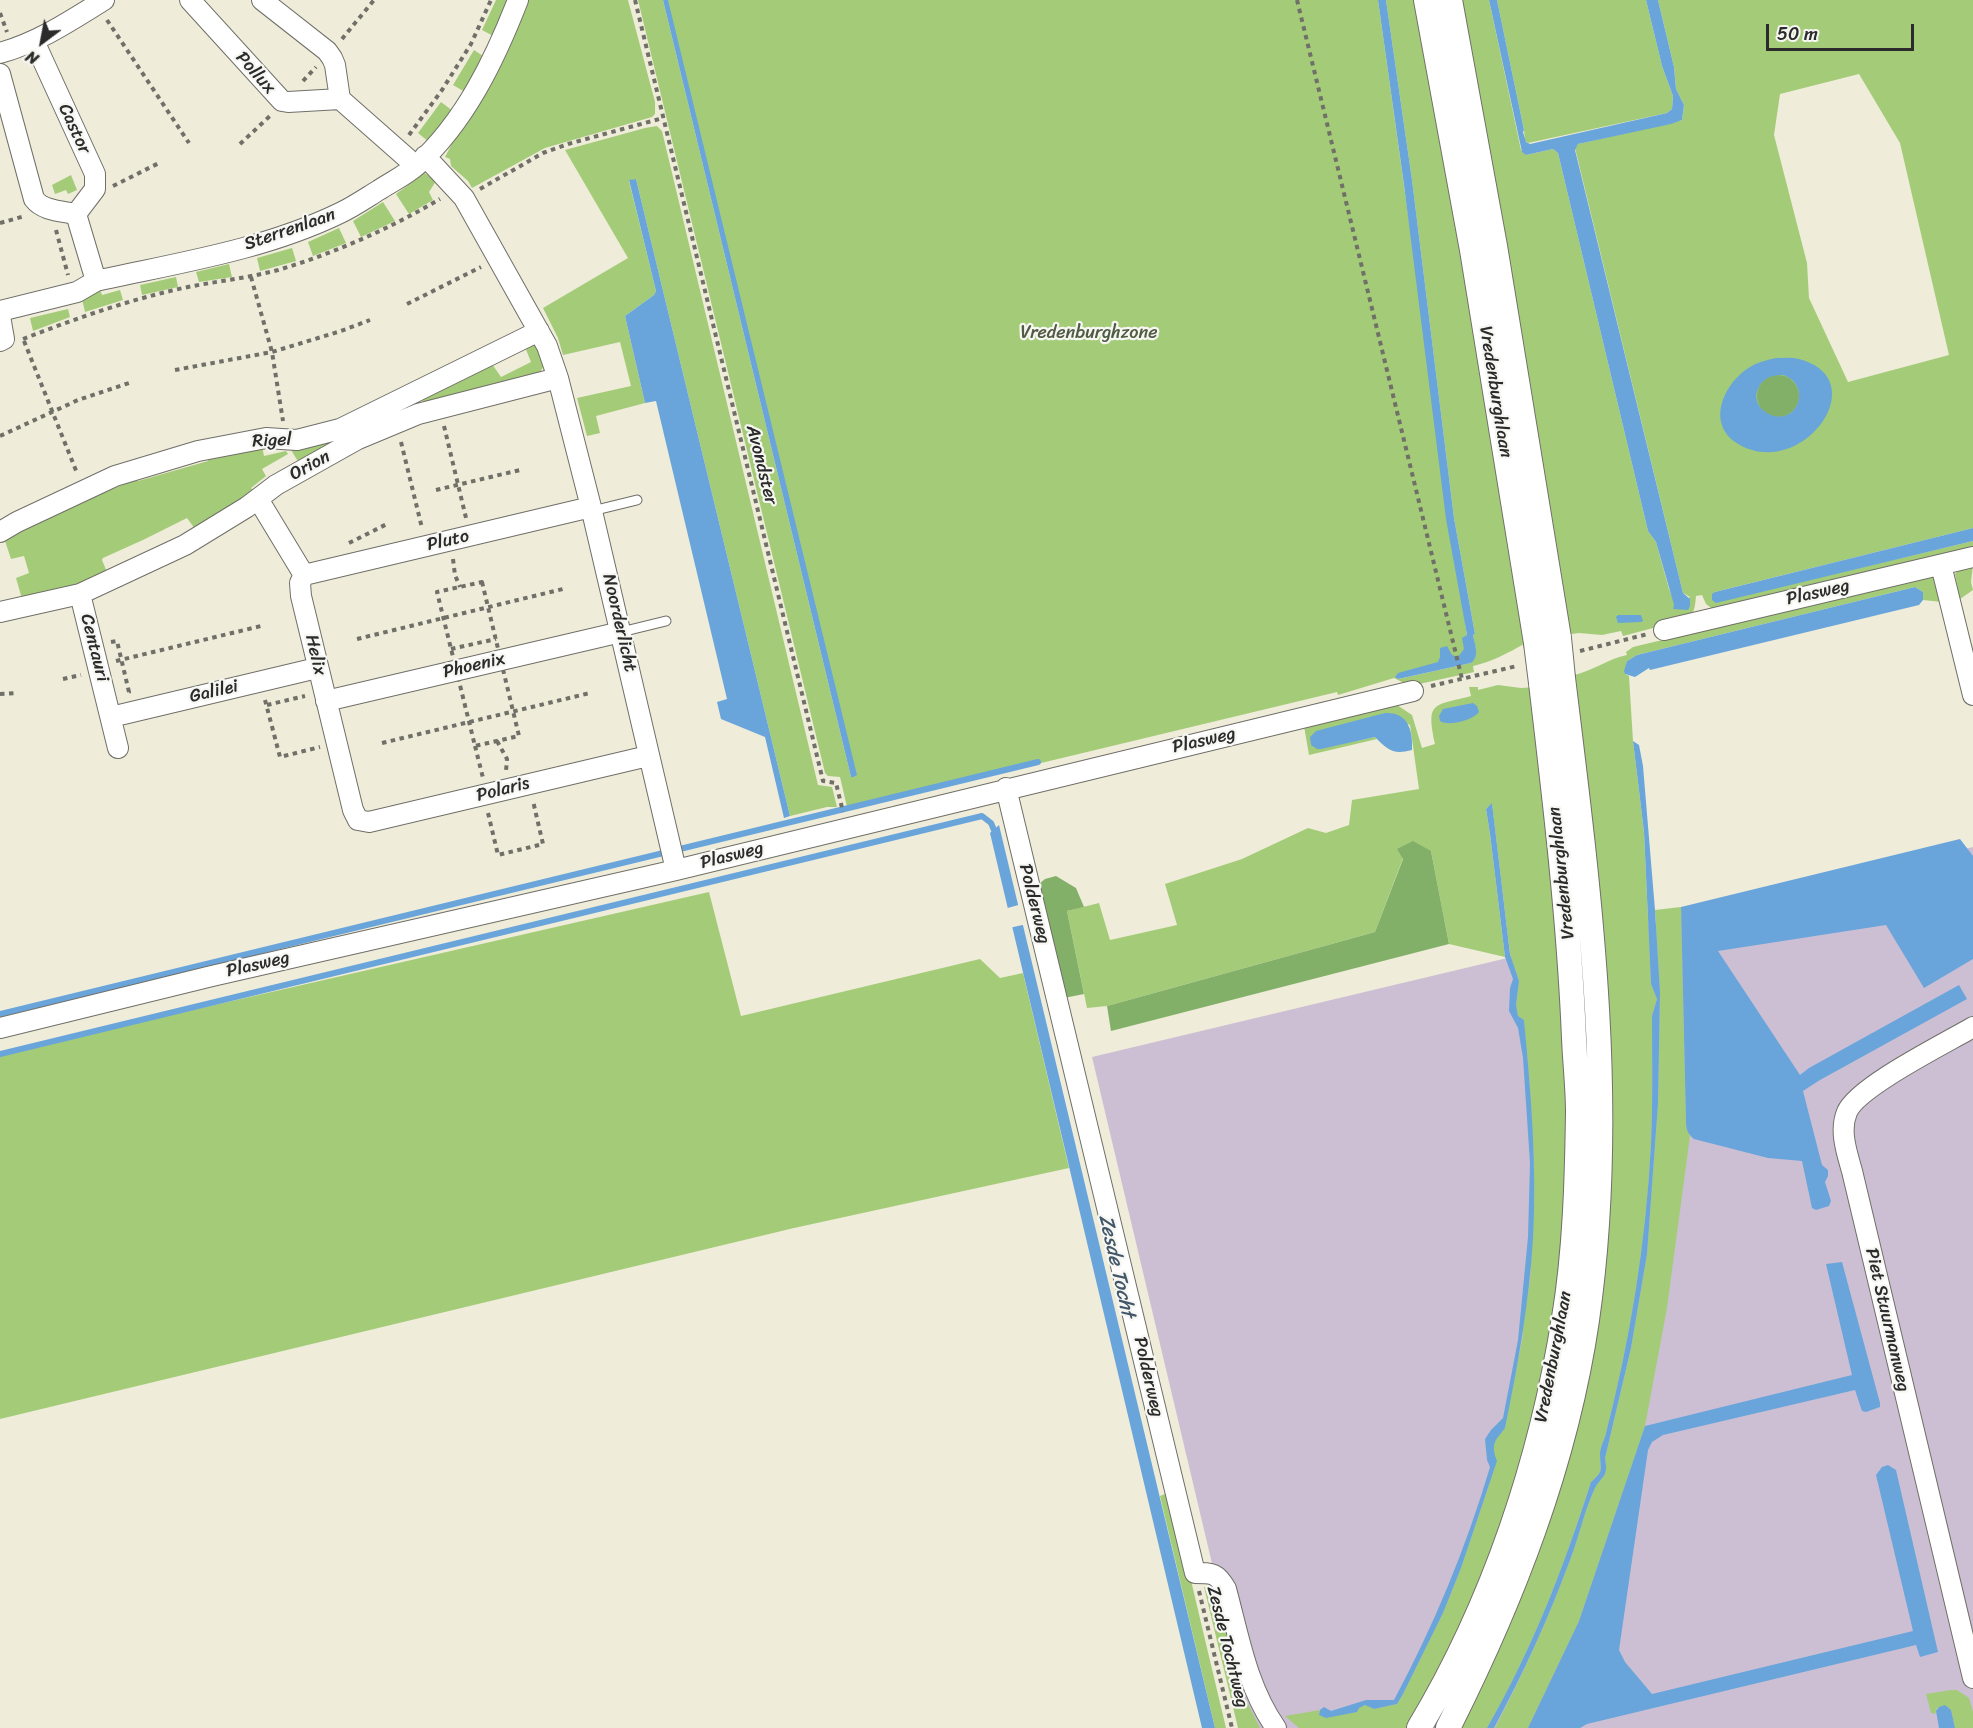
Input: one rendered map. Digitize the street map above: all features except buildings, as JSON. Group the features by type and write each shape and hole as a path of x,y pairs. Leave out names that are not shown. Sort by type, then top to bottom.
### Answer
{"street":[{"name":"Pollux","path":"190,0 282,101 340,99"},
{"path":"262,0 330,54 335,65 340,99 397,150 421,161 460,192 548,346 558,378"},
{"name":"Sterrenlaan","path":"0,311 73,293 96,281 225,252 289,234 341,213 421,161 445,134 473,94 503,39 518,0"},
{"name":"Vredenburghlaan","path":"1426,0 1548,640"},
{"name":"Vredenburghlaan","path":"1419,1728 1442,1691 1482,1606 1524,1492 1556,1365 1570,1272 1576,1188 1578,1110 1571,963 1560,844 1548,640 1495,246 1450,0"},
{"path":"0,53 59,29 100,2"},
{"name":"Castor","path":"34,41 97,182"},
{"path":"0,74 34,199 38,204 51,209 76,214"},
{"path":"76,214 95,189 97,182"},
{"path":"76,214 96,281"},
{"path":"0,316 9,339"},
{"name":"Rigel","path":"0,532 115,476 198,451 266,438 297,440 340,429 538,331"},
{"name":"Orion","path":"80,594 185,545 276,485 358,439 439,408 558,378"},
{"name":"Noorderlicht","path":"558,378 592,509 676,870"},
{"path":"258,499 304,575"},
{"name":"Pluto","path":"304,575 592,509"},
{"name":"Plasweg","path":"1664,630 1973,557"},
{"path":"1941,565 1973,695"},
{"name":"Helix","path":"304,575 300,583 301,596 336,744 353,810 358,820"},
{"name":"Centauri","path":"0,612 80,594 118,748"},
{"name":"Phoenix","path":"325,696 621,632"},
{"name":"Galilei","path":"111,717 317,668"},
{"name":"Vredenburghlaan","path":"1448,1728 1502,1617 1544,1500 1577,1371 1587,1322 1594,1266 1601,1111 1594,961 1583,845 1552,680"},
{"name":"Plasweg","path":"0,1028 212,976 676,870 1413,691"},
{"name":"Polaris","path":"358,820 369,822 648,756"},
{"name":"Polderweg","path":"1006,788 1195,1573"},
{"name":"Piet Stuurmanweg","path":"1973,1027 1871,1086 1855,1099 1847,1111 1843,1126 1973,1678"},
{"path":"1195,1573 1217,1576 1226,1589 1253,1687 1263,1710 1276,1728"}],"lane":[{"path":"592,509 637,500"},
{"path":"621,632 666,621"}],"path":[{"path":"330,54 374,0"},
{"path":"397,150 442,90 471,44 491,0"},
{"name":"Avondster","path":"635,0 823,781 836,783 842,808"},
{"path":"1297,0 1462,679 1413,691"},
{"path":"100,2 189,143"},
{"path":"84,490 52,410 9,339 132,301 189,287 250,276 305,261 355,243 404,220 449,194 460,192 543,153 663,118"},
{"path":"97,182 107,189 159,164"},
{"path":"51,209 73,293"},
{"path":"407,304 497,257"},
{"path":"250,276 272,352 286,439"},
{"path":"175,370 272,352 321,338 370,320"},
{"path":"0,436 52,410 95,393 132,382"},
{"path":"439,408 471,536"},
{"path":"396,423 427,546"},
{"path":"436,490 520,470"},
{"path":"448,541 454,575 460,587"},
{"path":"357,639 563,589"},
{"path":"98,665 261,626"},
{"path":"451,649 496,639"},
{"path":"261,681 280,757 336,744"},
{"path":"0,694 16,693"},
{"path":"382,743 590,693"},
{"path":"267,705 325,696"},
{"path":"496,741 507,759 506,790"},
{"path":"475,746 498,855 543,844 529,784"},
{"name":"Zesde Tochtweg","path":"1195,1573 1232,1728"}],"shaded area":[{"path":"1973,847 1973,1728 1251,1728 1092,1057"}],"green space":[{"path":"496,0 508,0 495,37 482,30"},
{"path":"528,0 628,0 655,102 655,114 652,117 545,148 472,188 468,181 451,166 450,159 445,157 501,61"},
{"name":"Vredenburghzone","path":"638,0 663,0 851,777 855,777 667,0 1378,0 1469,660 1398,679 1471,663 1476,650 1454,518 1412,180 1386,0 1421,0 1524,644 1493,660 1473,666 1474,672 1410,686 1394,678 1338,695 1337,692 862,806 861,803 847,807 840,777 828,776 825,773"},
{"path":"1456,0 1489,0 1521,150 1526,155 1553,149 1558,153 1648,531 1656,542 1677,609 1690,597 1683,593 1575,148 1578,144 1682,120 1684,105 1676,89 1674,67 1658,0 1973,0 1973,528 1715,592 1715,602 1973,541 1973,550 1714,610 1706,604 1702,595 1696,596 1693,612 1687,619 1623,636 1621,631 1602,635 1579,633 1564,635","holes":["1859,74 1900,143 1949,355 1848,382 1809,298 1807,263 1774,135 1780,94"]},
{"path":"1497,0 1646,0 1662,66 1673,96 1672,109 1667,113 1528,143 1525,141"},
{"path":"474,50 486,58 465,92 453,85"},
{"path":"441,102 453,111 429,142 418,133"},
{"path":"657,126 662,131 818,785 832,787 837,807 827,807 790,816 636,179 629,181 656,291 654,295 625,316 645,403 596,416 600,433 587,436 577,398 631,386 620,342 563,355 558,338 543,308 628,258 565,150"},
{"path":"423,172 436,181 429,192 433,200 409,214 396,194 418,178 415,173"},
{"path":"71,175 77,190 68,194 66,190 55,194 52,185"},
{"path":"383,202 395,221 361,237 353,221"},
{"path":"339,228 346,243 313,256 308,242"},
{"path":"292,248 296,261 260,271 257,258"},
{"path":"229,264 232,277 199,282 196,272"},
{"path":"176,277 178,287 142,295 140,285"},
{"path":"99,286 102,295 120,290 123,300 85,312 82,299 87,298"},
{"path":"68,309 70,317 33,331 30,318"},
{"path":"537,345 544,366 538,375 425,405 422,399 492,364 501,377 531,362 525,347"},
{"path":"1778,375 1786,376 1793,381 1798,388 1798,404 1793,411 1786,416 1778,417 1770,416 1763,411 1758,404 1757,396 1758,388 1763,381 1770,376"},
{"path":"361,429 299,463 291,450"},
{"path":"262,446 264,456 286,451 288,454 262,469 266,476 251,488 255,493 195,529 187,518 103,558 107,572 86,583 22,599 16,578 29,573 24,556 11,559 5,541 69,508 135,480 208,461 207,456"},
{"path":"1973,565 1971,582 1973,590 1960,599 1955,574 1959,569"},
{"path":"1930,576 1937,581 1942,602 1923,600 1923,592 1915,587 1637,655 1627,661 1625,674 1629,676 1633,741 1644,832 1651,984 1657,999 1652,1016 1649,1181 1636,1292 1622,1365 1600,1450 1601,1470 1591,1482 1546,1608 1487,1728 1454,1728 1600,1251 1575,675 1627,655 1626,652 1633,647"},
{"path":"1498,685 1536,687 1572,1110 1558,1315 1511,1512 1413,1728 1299,1728 1285,1716 1320,1710 1319,1715 1366,1705 1374,1709 1397,1704 1443,1613 1461,1568 1490,1482 1494,1442 1505,1428 1523,1335 1530,1280 1534,1161 1524,1021 1518,1016 1516,1005 1519,981 1510,954 1492,804 1486,809 1505,957 1449,944 1431,851 1403,858 1375,932 1107,1006 1087,1008 1067,911 1099,903 1110,940 1177,925 1165,884 1242,859 1308,828 1326,833 1349,825 1352,800 1419,789 1410,725 1385,713 1317,749 1375,737 1377,739 1309,755 1304,726 1397,705 1412,715 1422,748 1435,744 1431,720 1435,708 1441,704 1471,696 1469,687 1478,687 1478,690"},
{"path":"1413,841 1431,851 1449,944 1111,1031 1107,1006 1375,932 1403,859 1397,849"},
{"path":"1056,876 1076,888 1084,907 1067,911 1084,994 1064,998 1039,884 1045,879"},
{"path":"709,892 741,1016 980,959 1000,978 1023,973 1069,1168 794,1228 0,1419 0,1054"},
{"path":"1681,907 1686,1122 1690,1136 1667,1308 1645,1426 1579,1621 1528,1728 1495,1728 1544,1624 1573,1551 1590,1498 1606,1470 1605,1458 1631,1348 1647,1254 1658,1104 1660,992 1655,910"},
{"path":"1170,1492 1226,1728 1215,1728 1160,1496"},
{"path":"1204,1587 1215,1589 1219,1593 1245,1698 1260,1728 1238,1728"},
{"path":"1957,1690 1969,1698 1973,1712 1973,1728 1955,1728 1951,1710 1942,1706 1937,1708 1935,1714 1931,1713 1926,1694"}],"water":[{"path":"663,0 668,0 857,775 854,777 851,777"},
{"path":"1378,0 1386,0 1412,180 1454,518 1476,650 1471,663 1398,679 1395,677 1398,673 1438,662 1440,648 1447,646 1452,655 1458,657 1464,649 1462,638 1467,635 1446,519"},
{"path":"1489,0 1497,0 1523,132 1526,142 1530,144 1667,113 1672,109 1673,96 1662,66 1646,0 1658,0 1674,67 1676,89 1684,105 1682,120 1578,144 1575,150 1683,593 1690,599 1688,610 1673,609 1674,605 1656,542 1648,531 1558,153 1553,149 1526,155 1522,152"},
{"path":"636,179 790,816 784,818 765,737 721,719 717,702 727,699 656,401 645,403 625,316 654,295 656,291 629,180"},
{"path":"1776,358 1799,359 1822,370 1831,387 1830,406 1821,424 1804,440 1783,450 1759,452 1735,442 1726,433 1720,413 1727,392 1741,374 1756,364","holes":["1776,375 1788,377 1799,391 1797,405 1784,416 1769,414 1758,403 1756,395 1759,387 1769,377"]},
{"path":"1973,528 1973,541 1716,603 1712,600 1712,594 1715,592"},
{"path":"1915,587 1923,592 1923,600 1919,605 1650,670 1649,668 1635,677 1625,674 1624,671 1627,661 1637,655"},
{"path":"1618,615 1641,615 1643,621 1618,623 1616,617"},
{"path":"1473,703 1479,712 1472,718 1455,723 1440,721 1439,716 1443,709"},
{"path":"1385,713 1393,713 1408,724 1412,750 1395,752 1375,737 1321,749 1311,745 1310,737 1316,731"},
{"path":"1633,741 1639,745 1643,766 1660,992 1658,1104 1647,1254 1631,1348 1605,1458 1605,1473 1590,1498 1562,1581 1525,1666 1494,1728 1487,1728 1533,1638 1570,1545 1591,1482 1600,1472 1600,1450 1622,1365 1636,1292 1649,1181 1652,1016 1657,999 1651,984 1644,832"},
{"path":"1492,803 1510,954 1519,981 1516,1005 1518,1016 1524,1020 1534,1157 1531,1263 1514,1381 1505,1428 1494,1446 1497,1461 1461,1568 1443,1613 1403,1694 1397,1704 1374,1709 1365,1705 1357,1712 1326,1718 1319,1715 1320,1710 1324,1707 1331,1711 1366,1700 1394,1700 1409,1672 1448,1586 1481,1497 1490,1467 1485,1439 1503,1418 1518,1340 1528,1237 1530,1163 1523,1058 1518,1028 1509,1011 1510,988 1513,979 1505,957 1486,809"},
{"path":"999,825 1215,1728 1202,1728 990,833"},
{"path":"1960,839 1973,856 1973,959 1924,988 1886,925 1718,951 1800,1075 1959,985 1967,999 1803,1091 1822,1165 1828,1170 1825,1182 1831,1201 1829,1206 1816,1210 1812,1208 1802,1161 1768,1158 1694,1139 1686,1125 1681,907"},
{"path":"1842,1262 1880,1407 1866,1412 1862,1411 1855,1390 1663,1435 1652,1442 1648,1450 1619,1650 1625,1662 1652,1694 1913,1631 1876,1475 1882,1467 1888,1465 1896,1470 1938,1652 1920,1657 1916,1645 1587,1724 1580,1728 1528,1728 1579,1621 1645,1426 1852,1375 1826,1264"},
{"path":"1945,1705 1951,1710 1955,1728 1939,1728 1936,1711"}],"pier":[{"path":"1022,904 1027,924 1009,928 1004,909"}],"waterway":[{"path":"0,1014 1038,762"},
{"path":"0,1054 982,816 991,823 997,837"}],"water label":[{"name":"Zesde Tocht","path":"1116,1266"}]}
